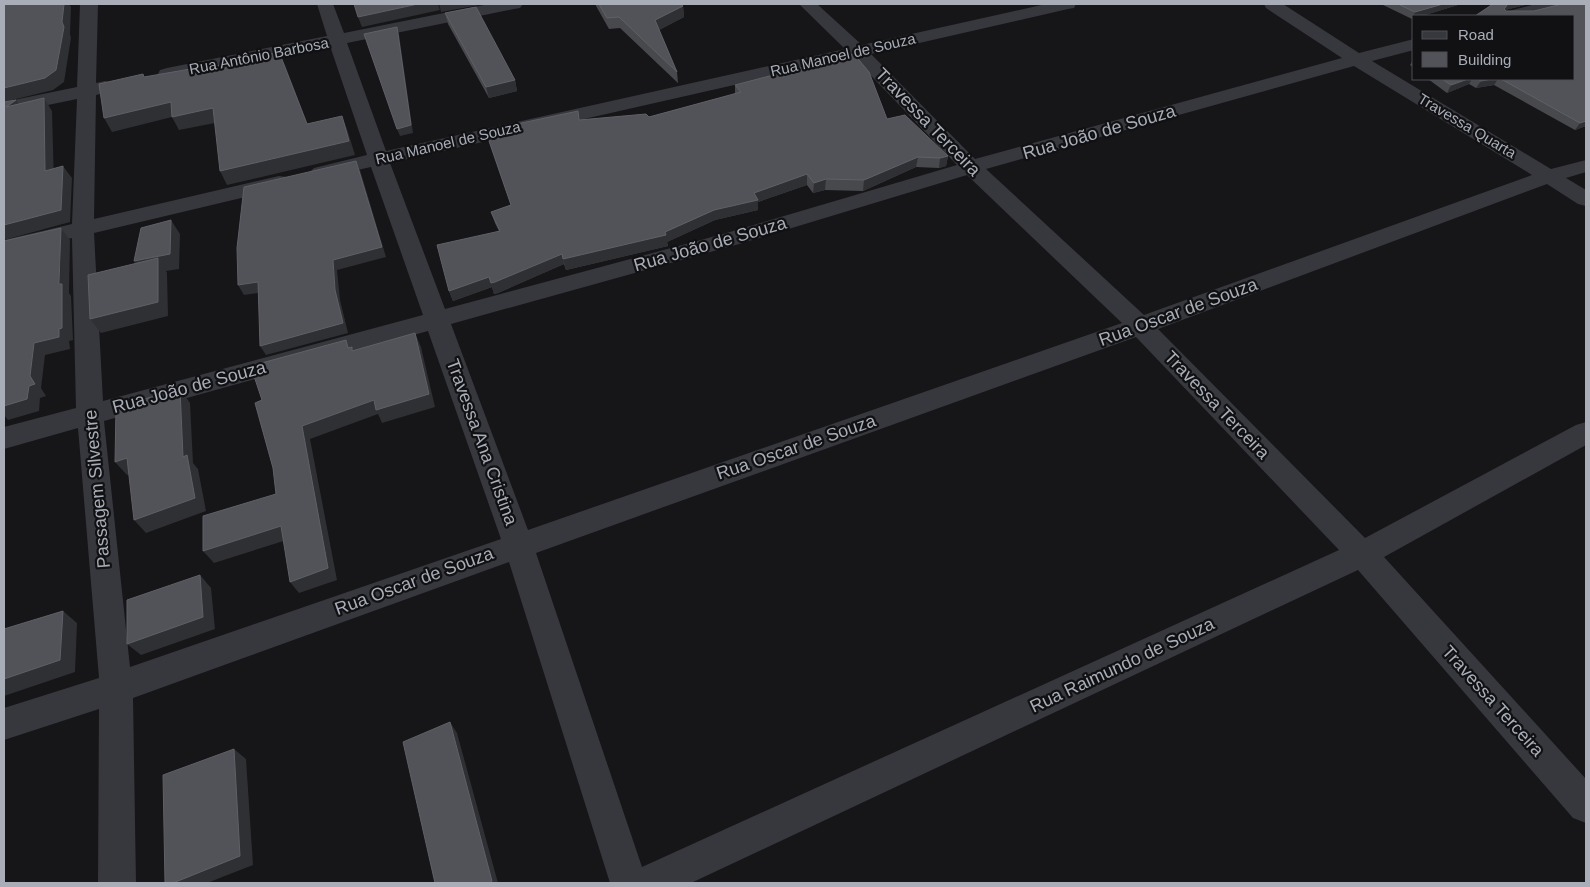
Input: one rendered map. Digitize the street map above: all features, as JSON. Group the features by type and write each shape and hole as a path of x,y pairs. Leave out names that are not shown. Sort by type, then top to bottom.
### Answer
{"street":[{"name":"Passagem Silvestre","path":"89,4 83,228 90,414 116,688 117,883"},
{"name":"Travessa Ana Cristina","path":"325,4 378,158 518,544 628,883"},
{"name":"Rua Antônio Barbosa","path":"146,78 514,4"},
{"name":"Travessa Terceira","path":"807,4 859,52 970,167 1140,326 1362,554 1586,805"},
{"name":"Rua Manoel de Souza","path":"4,247 378,158 1068,4"},
{"name":"Travessa Quarta","path":"1272,4 1357,60 1586,199"},
{"path":"1515,15 1555,4"},
{"name":"Rua João de Souza","path":"4,438 731,239 970,167 1412,45"},
{"path":"4,108 127,82"},
{"name":"Rua Oscar de Souza","path":"4,724 116,688 518,544 1140,326 1549,176 1586,166"},
{"name":"Rua Raimundo de Souza","path":"650,883 1362,554 1586,432"}],"building":[{"path":"4,4 64,4 62,22 64,27 56,70 45,78 4,88"},
{"path":"354,4 418,4 358,17"},
{"path":"599,4 681,4 683,6 655,20 677,72 619,17 607,18"},
{"path":"1398,4 1443,4 1415,12"},
{"path":"1493,4 1508,4 1504,9 1506,11 1534,11 1562,4 1586,4 1586,121 1580,123 1503,80 1575,80 1575,15 1476,15"},
{"path":"476,7 515,80 486,87 445,13"},
{"path":"397,27 411,125 397,129 364,34"},
{"path":"279,52 307,124 342,116 349,141 220,171 213,108 172,117 171,102 104,118 99,84 143,74 144,77 202,67 202,69"},
{"path":"854,54 869,72 887,119 905,115 948,156 940,158 918,157 864,180 826,179 814,183 807,174 754,193 758,200 714,210 665,232 666,235 563,259 562,254 495,282 491,283 489,277 449,291 437,245 500,231 491,212 511,205 489,141 506,132 503,127 578,111 579,120 646,114 649,117 741,92 735,85"},
{"path":"1444,80 1465,80 1451,85"},
{"path":"44,98 45,171 63,166 61,210 4,225 4,102 16,100 6,107"},
{"path":"356,161 382,247 333,260 335,290 343,323 260,346 258,282 238,285 237,248 244,187"},
{"path":"171,220 170,254 134,261 141,228"},
{"path":"61,228 59,284 62,284 62,328 59,329 59,337 34,343 30,376 35,384 29,386 27,399 4,406 4,241"},
{"path":"158,258 158,302 90,319 88,275"},
{"path":"415,333 429,394 376,410 374,400 302,426 328,568 290,582 281,526 203,551 203,516 276,494 273,468 255,403 262,400 252,370 258,368 258,364 346,340 348,348 352,347 352,351"},
{"path":"180,389 183,457 187,455 195,498 134,520 127,458 115,462 116,407"},
{"path":"200,575 203,617 127,644 127,600"},
{"path":"63,611 60,660 4,679 4,629"},
{"path":"450,722 492,881 489,883 435,883 403,742"},
{"path":"234,749 240,856 173,883 165,883 163,775"}]}
